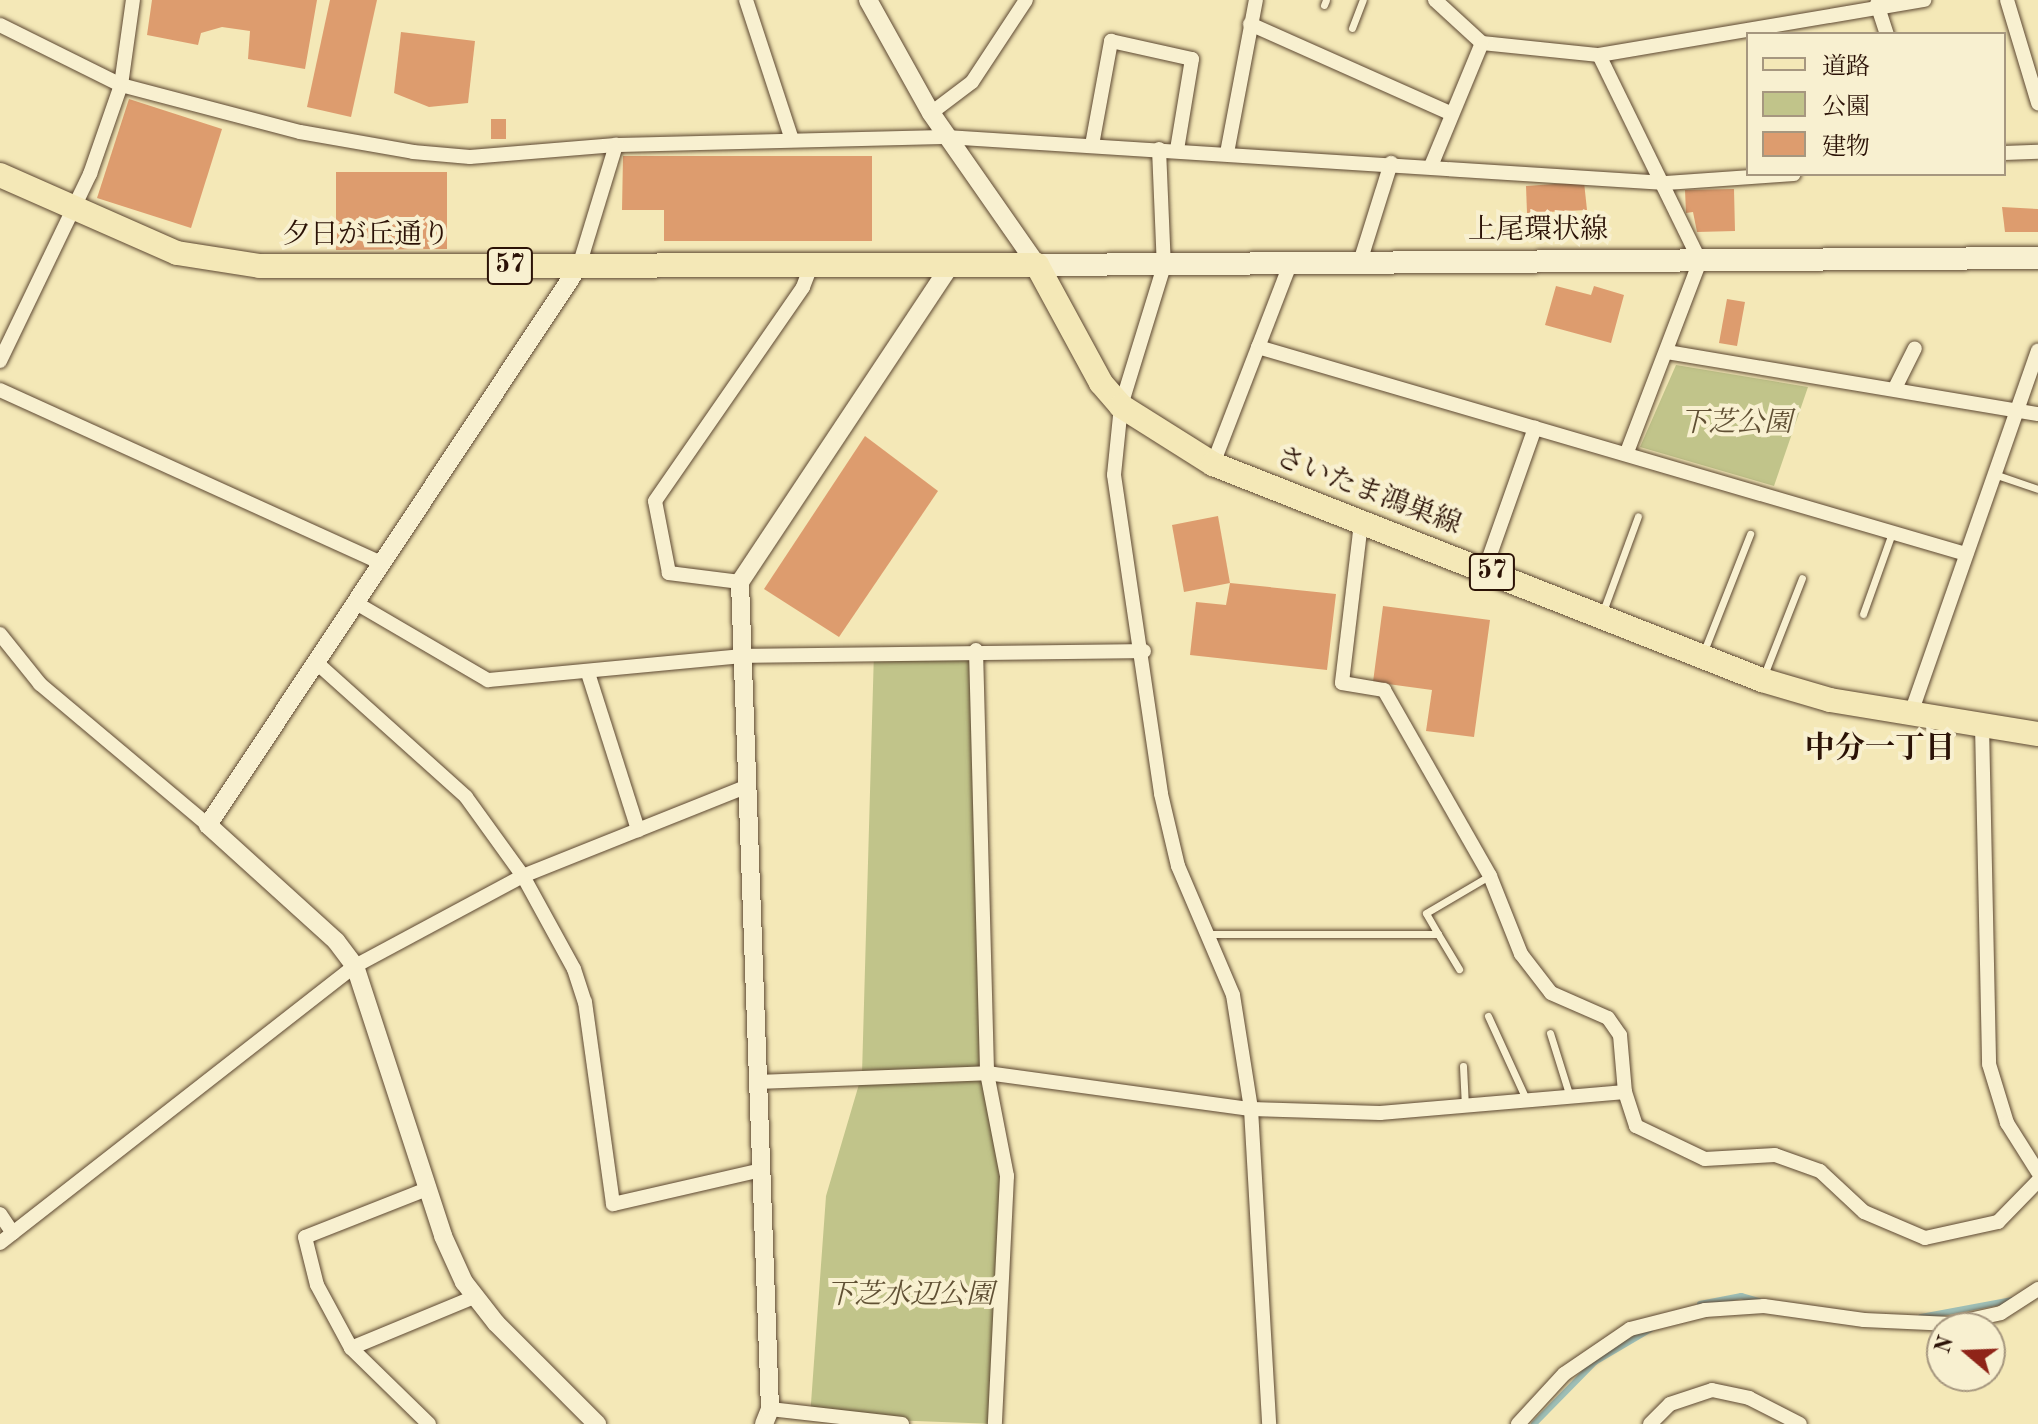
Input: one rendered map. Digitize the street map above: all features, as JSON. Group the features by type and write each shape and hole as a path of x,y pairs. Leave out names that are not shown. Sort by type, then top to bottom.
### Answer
{"main road":[{"name":"夕日が丘通り","path":"0,175 76,213 177,253 260,266 1037,265"},
{"name":"上尾環状線","path":"1037,265 2038,258"},
{"name":"さいたま鴻巣線","path":"1037,265 1101,383 1121,406 1213,464 1762,680 1911,713 2038,734"}],"street":[{"path":"0,361 76,213 121,85 133,0"},
{"path":"746,0 792,140"},
{"path":"868,0 946,137 1037,265"},
{"path":"931,113 972,82 1026,0"},
{"path":"1227,153 1256,0"},
{"path":"1435,0 1482,43 1599,55 1749,31 1877,4 1924,0"},
{"path":"2007,0 2038,103"},
{"path":"1877,4 1886,32"},
{"path":"1250,24 1452,114"},
{"path":"0,25 121,85 300,132 413,152 470,157 616,145 946,137 1391,163 1666,183 1766,176"},
{"path":"1092,145 1111,41 1192,59 1177,150"},
{"path":"1431,166 1482,43"},
{"path":"1599,55 1666,183 1700,261 1627,452"},
{"path":"208,825 318,664 381,563 579,266 616,145"},
{"path":"1159,149 1164,266 1121,406 1114,475 1144,651 1161,794 1203,934 1233,995 1251,1109 1269,1424"},
{"path":"2006,153 2038,152"},
{"path":"1360,262 1391,163"},
{"path":"1213,464 1291,262"},
{"path":"902,1424 767,1416 740,582 951,264"},
{"path":"740,582 669,573 655,501 803,287 811,266"},
{"path":"1258,347 1627,452 1966,554"},
{"path":"1896,386 1915,348"},
{"path":"1911,713 2038,351"},
{"path":"1667,352 1896,386 2038,414"},
{"path":"0,390 381,563"},
{"path":"1485,569 1535,428"},
{"path":"1361,523 1342,683 1384,690 1490,876 1521,954 1551,993 1608,1018 1620,1035 1625,1092 1636,1126 1672,1148 1705,1159 1775,1155 1820,1171 1864,1212 1925,1238 1998,1222 2038,1181"},
{"path":"356,603 488,680 588,673 741,656 976,650 1144,651"},
{"path":"0,634 40,684 208,825 336,941 355,966 427,1189 474,1297 597,1424"},
{"path":"976,650 987,1073 1007,1176 995,1424"},
{"path":"318,664 466,797 523,876 585,1002 613,1204 761,1170"},
{"path":"588,673 638,830"},
{"path":"1982,725 1989,1064 2007,1123 2038,1172"},
{"path":"0,1243 355,966 523,876 748,786"},
{"path":"757,1082 987,1073 1251,1109 1465,1110 1625,1092"},
{"path":"427,1189 305,1237 317,1285 351,1348 429,1424"},
{"path":"0,1214 13,1233"},
{"path":"1518,1424 1564,1374 1630,1329 1705,1310 1764,1306 1951,1324 2001,1313 2038,1289"},
{"path":"351,1348 474,1297"},
{"path":"1650,1424 1670,1404 1712,1390 1749,1398 1800,1424"}],"lane":[{"path":"1352,28 1363,0"},
{"path":"1994,474 2038,489"},
{"path":"1602,616 1638,516"},
{"path":"1863,614 1892,531"},
{"path":"1701,657 1750,534"},
{"path":"1762,680 1802,578"},
{"path":"1459,969 1426,913 1490,876"},
{"path":"1203,934 1438,934"},
{"path":"1488,1016 1528,1103"},
{"path":"1550,1033 1570,1099"},
{"path":"1463,1066 1465,1110"}],"green space":[{"name":"下芝公園","path":"1676,365 1808,387 1774,486 1640,447"},
{"name":"下芝水辺公園","path":"976,650 987,1073 1007,1176 995,1424 810,1417 826,1196 862,1074 874,651"}],"building":[{"path":"152,0 317,0 305,69 248,59 250,31 222,27 201,33 198,45 147,35"},
{"path":"330,0 377,0 351,117 307,107"},
{"path":"401,32 475,41 468,103 429,107 394,93"},
{"path":"129,99 222,129 191,228 97,198"},
{"path":"491,119 506,119 506,139 491,139"},
{"path":"623,156 872,156 872,241 664,241 664,210 622,210"},
{"path":"336,172 447,172 447,249 336,250"},
{"path":"1584,182 1587,210 1527,213 1526,186"},
{"path":"1734,189 1735,231 1697,232 1693,212 1686,213 1685,190"},
{"path":"2002,207 2038,209 2038,232 2005,232"},
{"path":"1556,286 1591,295 1594,286 1624,295 1611,343 1545,325"},
{"path":"1727,299 1745,302 1737,346 1719,343"},
{"path":"865,436 938,491 839,637 764,589"},
{"path":"1218,516 1230,583 1184,592 1172,525"},
{"path":"1230,583 1336,594 1327,670 1190,655 1196,602 1226,605"},
{"path":"1383,606 1490,620 1474,737 1426,731 1432,690 1373,682"}],"waterway":[{"path":"1700,1304 1741,1296 1759,1301"},
{"path":"1921,1317 2012,1300"},
{"path":"1534,1424 1595,1362 1651,1329"}],"district":[{"name":"中分一丁目","path":"1880,749"}]}
